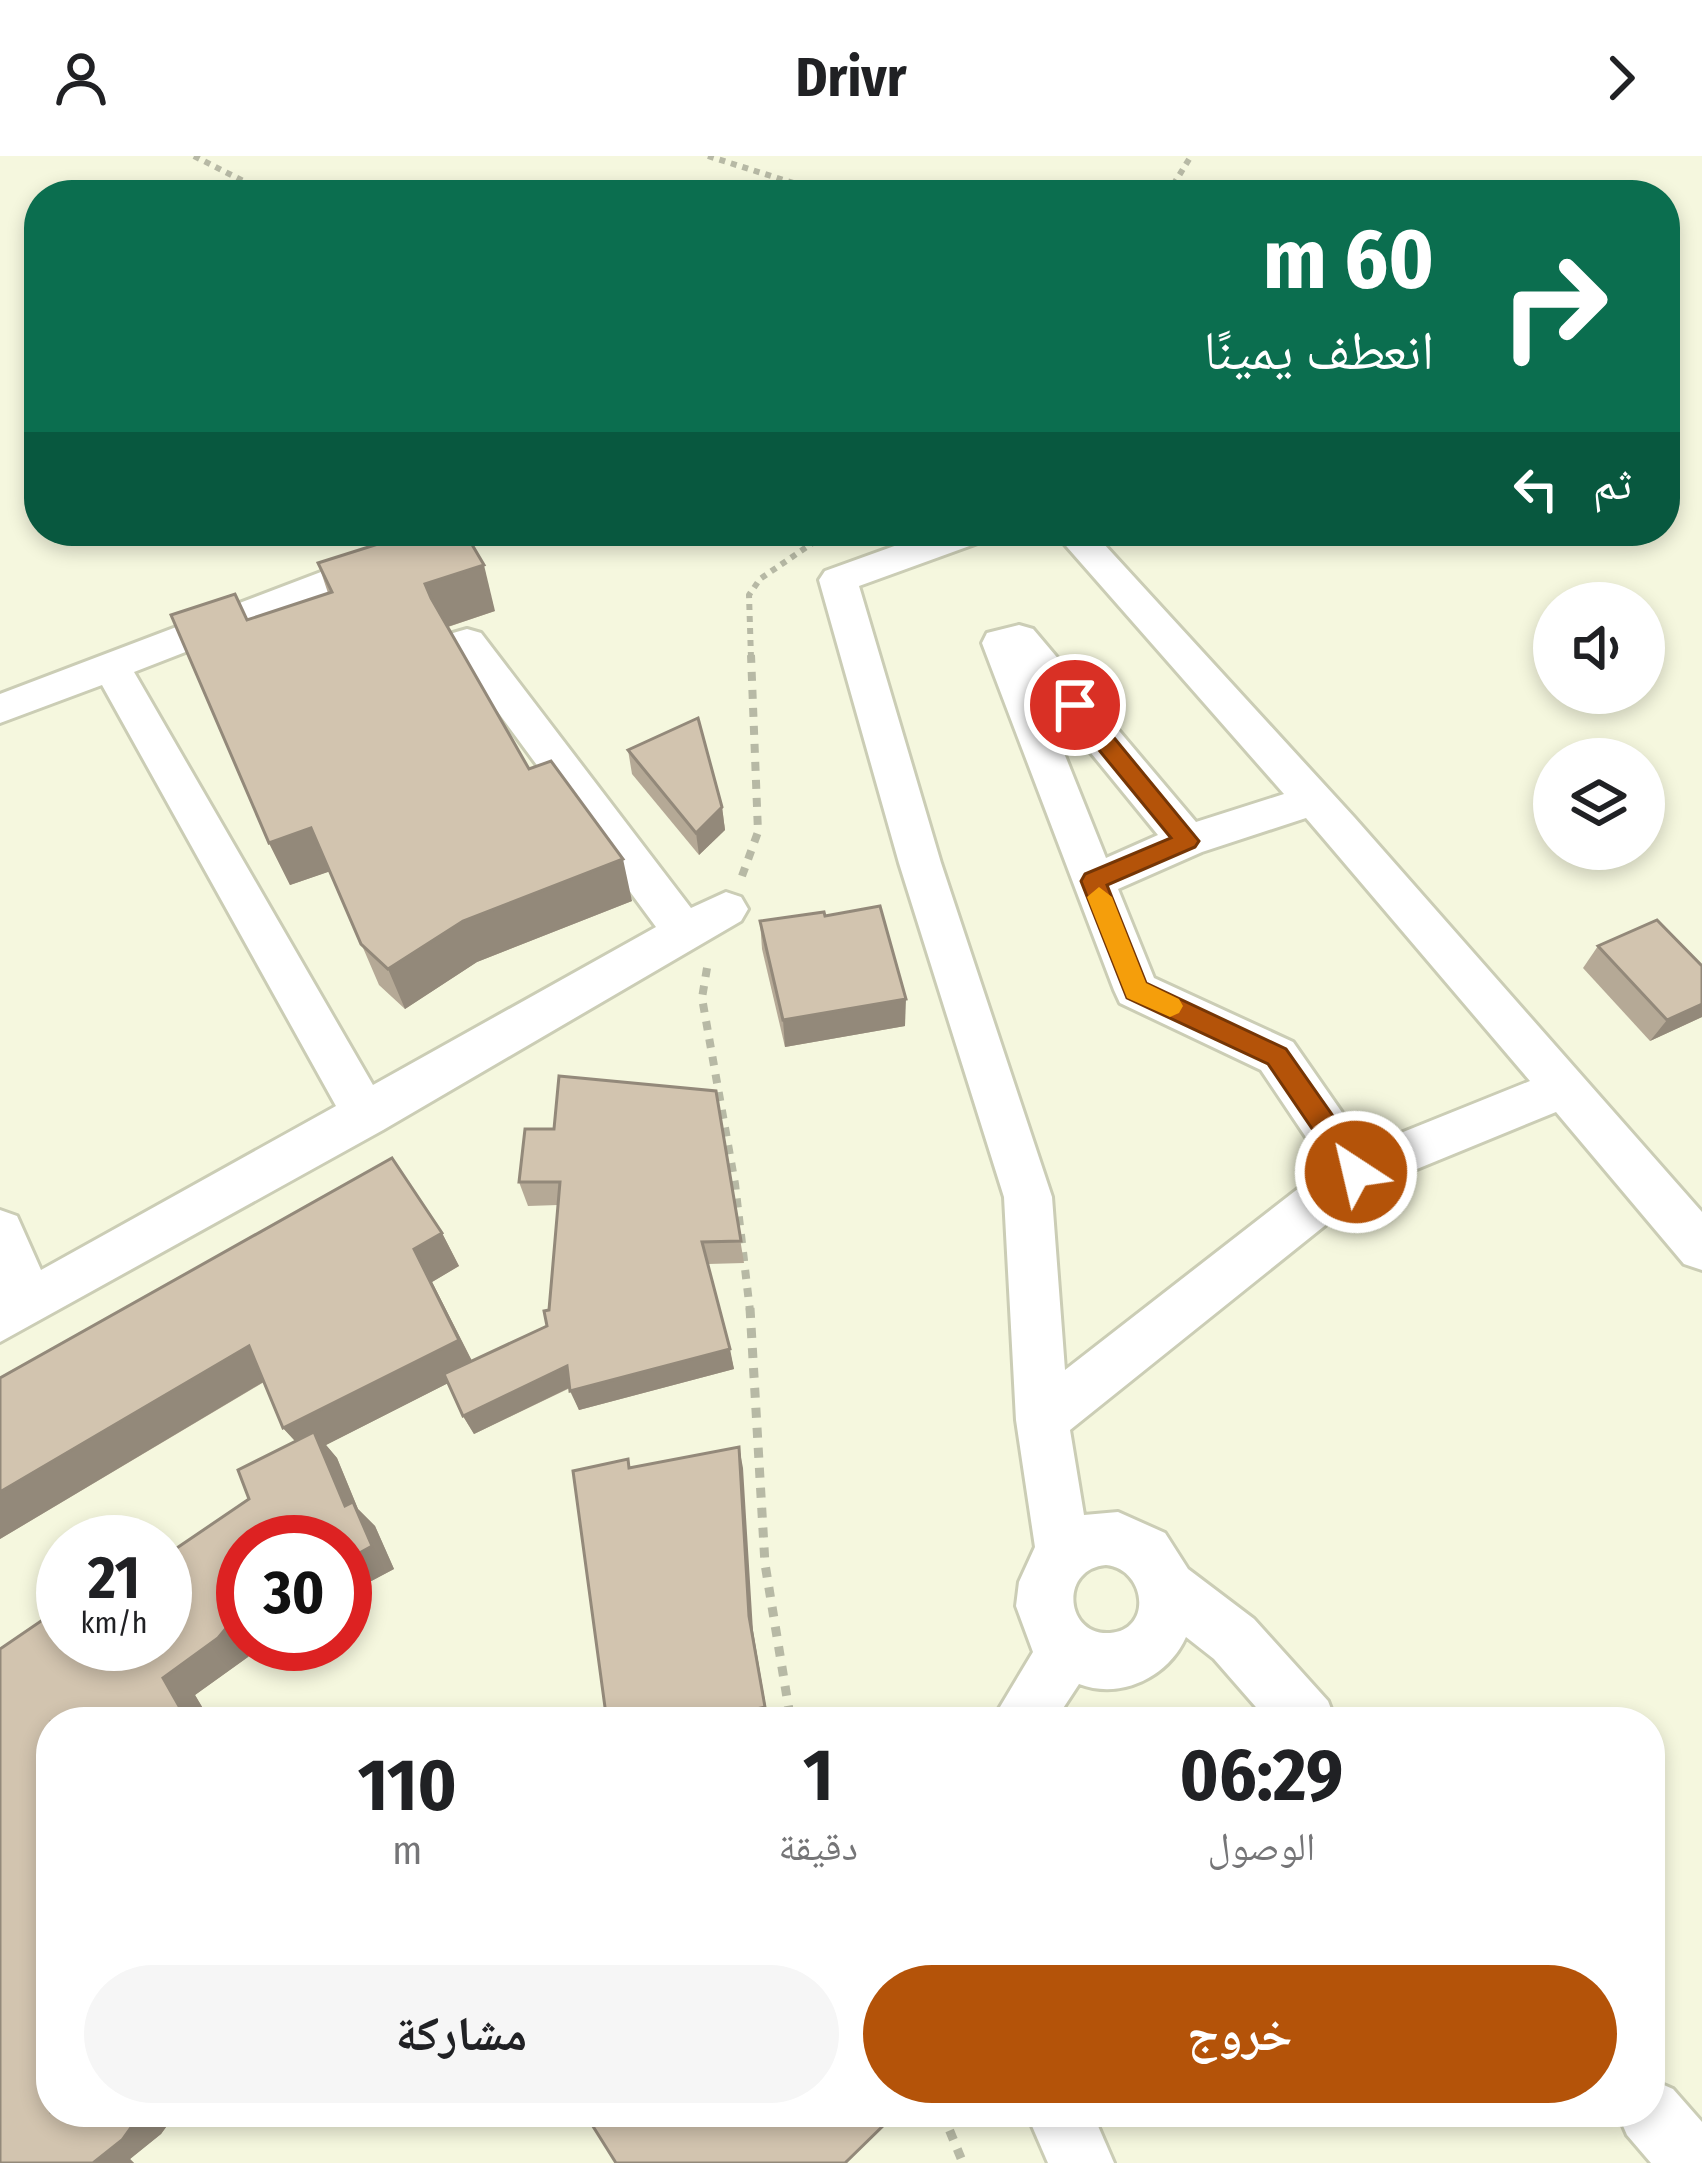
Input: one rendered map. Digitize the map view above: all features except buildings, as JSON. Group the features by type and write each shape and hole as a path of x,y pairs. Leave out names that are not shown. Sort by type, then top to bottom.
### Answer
{"street":[{"path":"932,546 838,580 920,863 1028,1197 1042,1420 1063,1552"},
{"path":"1084,546 1314,800 1702,1248"},
{"path":"0,709 363,569"},
{"path":"1187,841 1019,638 1001,643 1136,990 1277,1056 1356,1172"},
{"path":"467,642 685,933"},
{"path":"112,667 366,1116"},
{"path":"1094,881 1187,841 1314,800"},
{"path":"0,1232 15,1311 726,909"},
{"path":"1042,1420 1356,1172 1565,1088"},
{"path":"1101,1537 1142,1551 1166,1587 1163,1630 1151,1647 1133,1659 1112,1663 1090,1659 1070,1647 1046,1610 1044,1588 1063,1552 1081,1541 1101,1537"},
{"path":"1166,1587 1234,1639 1293,1707"},
{"path":"1030,1707 1070,1647"},
{"path":"1065,2127 1081,2163"},
{"path":"1663,2127 1694,2163"}],"path":[{"path":"194,156 240,180"},
{"path":"708,156 784,180"},
{"path":"788,1707 768,1585 755,1462 749,1298 741,1223 702,998 711,939 758,832 749,595 760,579 808,546"},
{"path":"948,2127 964,2163"}],"slow traffic":[{"path":"1099,897 1136,990 1170,1006"}],"route":[{"path":"1075,705 1187,841 1094,881 1136,990 1277,1056 1356,1172"}]}
